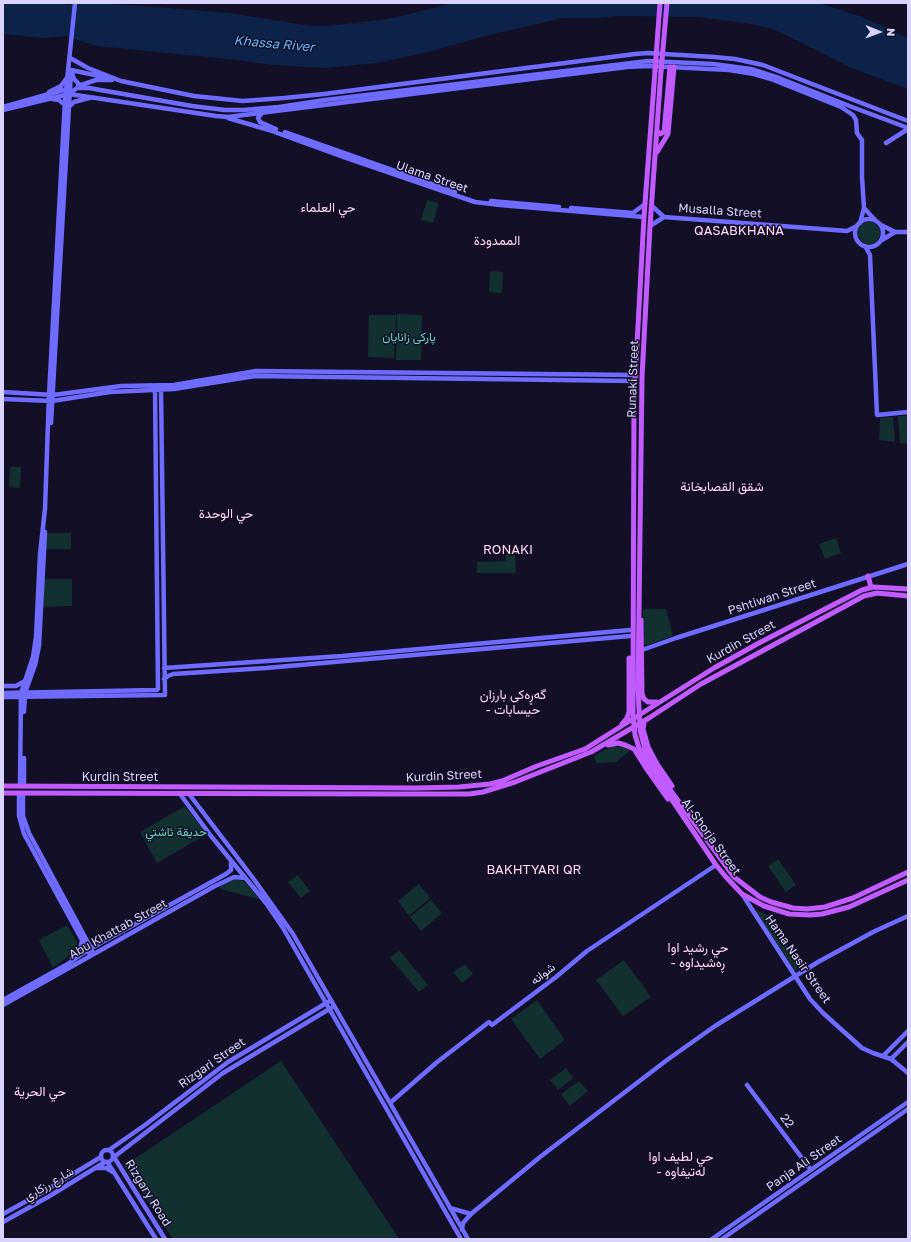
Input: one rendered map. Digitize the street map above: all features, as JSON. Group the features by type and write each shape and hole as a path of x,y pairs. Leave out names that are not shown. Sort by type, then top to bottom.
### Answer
{"main road":[{"name":"Runaki Street","path":"635,689 632,604 635,378 644,217 660,3"},
{"name":"Runaki Street","path":"635,689 642,377 650,226 667,3"},
{"path":"657,130 660,134 664,132 672,67"},
{"path":"655,155 668,134 672,67"},
{"path":"638,314 646,314"},
{"path":"633,543 639,544"},
{"path":"868,576 871,587"},
{"name":"Kurdin Street","path":"3,786 459,788 503,783 537,766 585,749 663,699 750,648 871,587 908,589"},
{"path":"629,702 638,702 641,699 642,694 641,607 638,591"},
{"name":"Kurdin Street","path":"3,793 469,794 592,752 649,718 701,684 868,595 882,593 908,596"},
{"path":"613,732 625,721 628,716 632,604"},
{"path":"750,648 755,655"},
{"path":"635,689 640,730 649,762"},
{"path":"642,694 644,699 650,703 656,703 663,699"},
{"path":"649,718 643,723 642,727 648,746 657,764 692,818"},
{"path":"634,749 635,743 640,740 644,741 648,746"},
{"path":"605,745 618,743 634,749 665,796 685,818"},
{"name":"Al-Shorja Street","path":"649,762 692,818 734,877 760,897 785,907 807,909 825,907 853,898 908,872"},
{"name":"Al-Shorja Street","path":"649,762 716,865 742,894 758,904 789,914 822,914 849,907 908,880"},
{"path":"124,787 124,794"},
{"path":"250,788 250,794"},
{"path":"706,849 711,846"},
{"path":"874,888 878,894"}],"street":[{"path":"67,92 71,70 76,3"},
{"path":"23,695 35,665 39,641 67,75 73,42"},
{"path":"71,70 194,96 225,100 259,100 324,94 648,53 714,57 735,59 763,65 908,121"},
{"path":"72,59 88,68 121,81"},
{"path":"81,86 192,106 225,110 279,109 648,61 734,66 762,72 908,128"},
{"path":"695,68 706,64"},
{"path":"762,72 763,65"},
{"path":"616,66 729,70 758,76 841,107 851,113 855,117 857,133 862,140 864,208 856,237 860,244 865,246 874,246"},
{"path":"71,70 74,79 92,98"},
{"path":"518,70 519,77"},
{"path":"40,97 61,86 67,75"},
{"path":"3,107 40,97 67,92 92,98 223,117 262,113 325,100 432,90 519,77 532,77"},
{"path":"3,110 48,99 100,80 110,79 121,81"},
{"path":"324,94 325,100"},
{"path":"135,96 140,105"},
{"path":"66,106 76,101 92,98"},
{"path":"48,99 58,100 66,106"},
{"name":"Ulama Street","path":"262,113 259,116 259,120 272,127 361,160 476,199 633,213 645,204"},
{"name":"Ulama Street","path":"223,117 265,128 346,158 475,202 644,217"},
{"path":"886,143 908,128"},
{"path":"650,226 664,217 652,206"},
{"path":"864,208 881,225 895,232 908,232"},
{"name":"Musalla Street","path":"664,217 847,231 856,237"},
{"path":"847,231 868,219 876,221"},
{"path":"881,225 883,230 882,240"},
{"path":"870,256 874,246 895,232"},
{"path":"865,246 870,256 877,415 908,412"},
{"path":"3,392 51,395 109,387 161,388 256,371 400,375 635,378"},
{"path":"3,399 51,401 110,392 155,388"},
{"path":"123,693 157,690 159,687 155,388"},
{"path":"3,697 23,695 123,693 165,695 161,388"},
{"path":"22,786 23,695 25,681 33,657 36,636 40,554 45,502 51,401"},
{"name":"Pshtiwan Street","path":"642,650 908,564"},
{"path":"164,679 169,675 175,674 630,633"},
{"path":"164,668 342,659"},
{"path":"175,668 175,674"},
{"path":"3,686 16,686 25,681"},
{"path":"3,693 23,695"},
{"path":"21,794 19,816 24,834 82,939 91,952"},
{"path":"21,794 23,816 29,833 91,952"},
{"path":"180,794 230,860 266,903 323,995 331,1000 468,1239"},
{"path":"189,794 253,878 293,934 326,1003 461,1239"},
{"path":"227,876 231,870 230,860"},
{"name":"شوانە","path":"390,1102 489,1022 492,1025 556,977 587,951 716,865"},
{"name":"Abu Khattab Street","path":"3,1000 14,996 227,876 245,878"},
{"name":"Hama Nasir Street","path":"742,894 810,999 836,1026 862,1048 891,1059 908,1073"},
{"path":"751,909 752,904 758,904"},
{"path":"462,1230 463,1223 471,1214 555,1144 666,1060 715,1026 795,976 856,941 908,916"},
{"path":"66,964 80,949 82,939"},
{"name":"Abu Khattab Street","path":"3,1006 14,996 66,964 91,952"},
{"path":"316,1009 322,1002 323,995"},
{"name":"Rizgari Street","path":"109,1150 145,1125 220,1067 331,1000"},
{"name":"Rizgari Street","path":"114,1157 224,1073 324,1012 332,1013 335,1007"},
{"path":"332,1013 334,1010 338,1012"},
{"path":"883,1056 908,1031"},
{"path":"891,1059 908,1042"},
{"path":"220,1067 224,1073"},
{"name":"22","path":"747,1085 812,1170"},
{"name":"Panja Ali Street","path":"712,1239 908,1102"},
{"name":"Panja Ali Street","path":"722,1239 908,1109"},
{"path":"121,1169 118,1163 118,1157 123,1149"},
{"path":"109,1150 113,1153 114,1157 112,1161 107,1162 101,1157 103,1151 109,1150"},
{"name":"شارع رزكاري","path":"3,1214 49,1189 101,1157"},
{"name":"Rizgary Road","path":"114,1157 165,1239"},
{"name":"Rizgary Road","path":"107,1162 156,1239"},
{"name":"شارع رزكاري","path":"3,1222 48,1197 94,1168 107,1162"},
{"path":"94,1168 106,1168 114,1173"},
{"path":"450,1208 471,1214"}],"green space":[{"path":"427,200 439,203 433,223 421,220"},
{"path":"869,222 877,225 880,233 877,241 869,244 861,241 858,233 861,225"},
{"path":"490,271 503,272 502,293 489,292"},
{"name":"پارکی زانایان","path":"397,314 422,315 421,360 396,360"},
{"path":"369,315 396,315 394,358 368,357"},
{"path":"898,416 908,416 908,444 900,443"},
{"path":"893,417 895,442 879,440 880,418"},
{"path":"10,467 21,467 20,488 9,487"},
{"path":"47,533 71,533 71,549 46,549"},
{"path":"836,538 841,553 825,559 819,544"},
{"path":"506,555 515,555 516,573 477,573 477,562 505,561"},
{"path":"44,579 72,579 72,606 43,607"},
{"path":"666,609 673,636 647,645 644,644 643,610"},
{"path":"614,746 625,748 630,751 616,762 596,763 594,756"},
{"name":"حديقة ئاشتي","path":"185,806 207,834 157,863 140,832"},
{"path":"778,859 796,885 786,892 768,866"},
{"path":"298,875 310,891 301,898 288,882"},
{"path":"234,879 244,881 259,899 220,889 220,886"},
{"path":"419,884 430,898 409,916 398,901"},
{"path":"431,900 442,913 421,931 410,917"},
{"path":"755,910 774,918 777,936 781,936 801,967 795,971"},
{"path":"67,925 77,942 77,946 71,954 53,968 39,940"},
{"path":"399,950 428,985 419,992 390,958"},
{"path":"624,960 651,997 623,1016 596,980"},
{"path":"465,964 473,974 462,983 453,972"},
{"path":"537,1000 565,1040 540,1059 511,1019"},
{"path":"281,1061 399,1239 173,1239 124,1166"},
{"path":"566,1068 573,1078 558,1090 550,1080"},
{"path":"579,1081 588,1091 570,1106 561,1094"}],"water":[{"name":"Khassa River","path":"3,3 59,3 69,5 76,3 97,3 169,8 229,13 311,26 328,26 398,17 453,3 818,3 859,16 908,38 908,89 849,67 772,29 752,24 698,17 619,16 600,18 563,18 485,36 428,52 377,63 326,68 272,65 97,46 66,36 44,38 3,34"}],"district":[{"name":"حي العلماء","path":"328,208"},
{"name":"QASABKHANA","path":"739,231"},
{"name":"الممدودة","path":"497,241"},
{"name":"شقق القصابخانة","path":"722,487"},
{"name":"حي الوحدة","path":"226,514"},
{"name":"RONAKI","path":"508,550"},
{"name":"گەڕەکی بارزان - حیسابات","path":"513,702"},
{"name":"BAKHTYARI QR","path":"534,870"},
{"name":"حي رشيد اوا - ڕەشیداوە","path":"698,956"},
{"name":"حي الحرية","path":"40,1092"},
{"name":"حي لطيف اوا - لەتیفاوە","path":"681,1164"}]}
